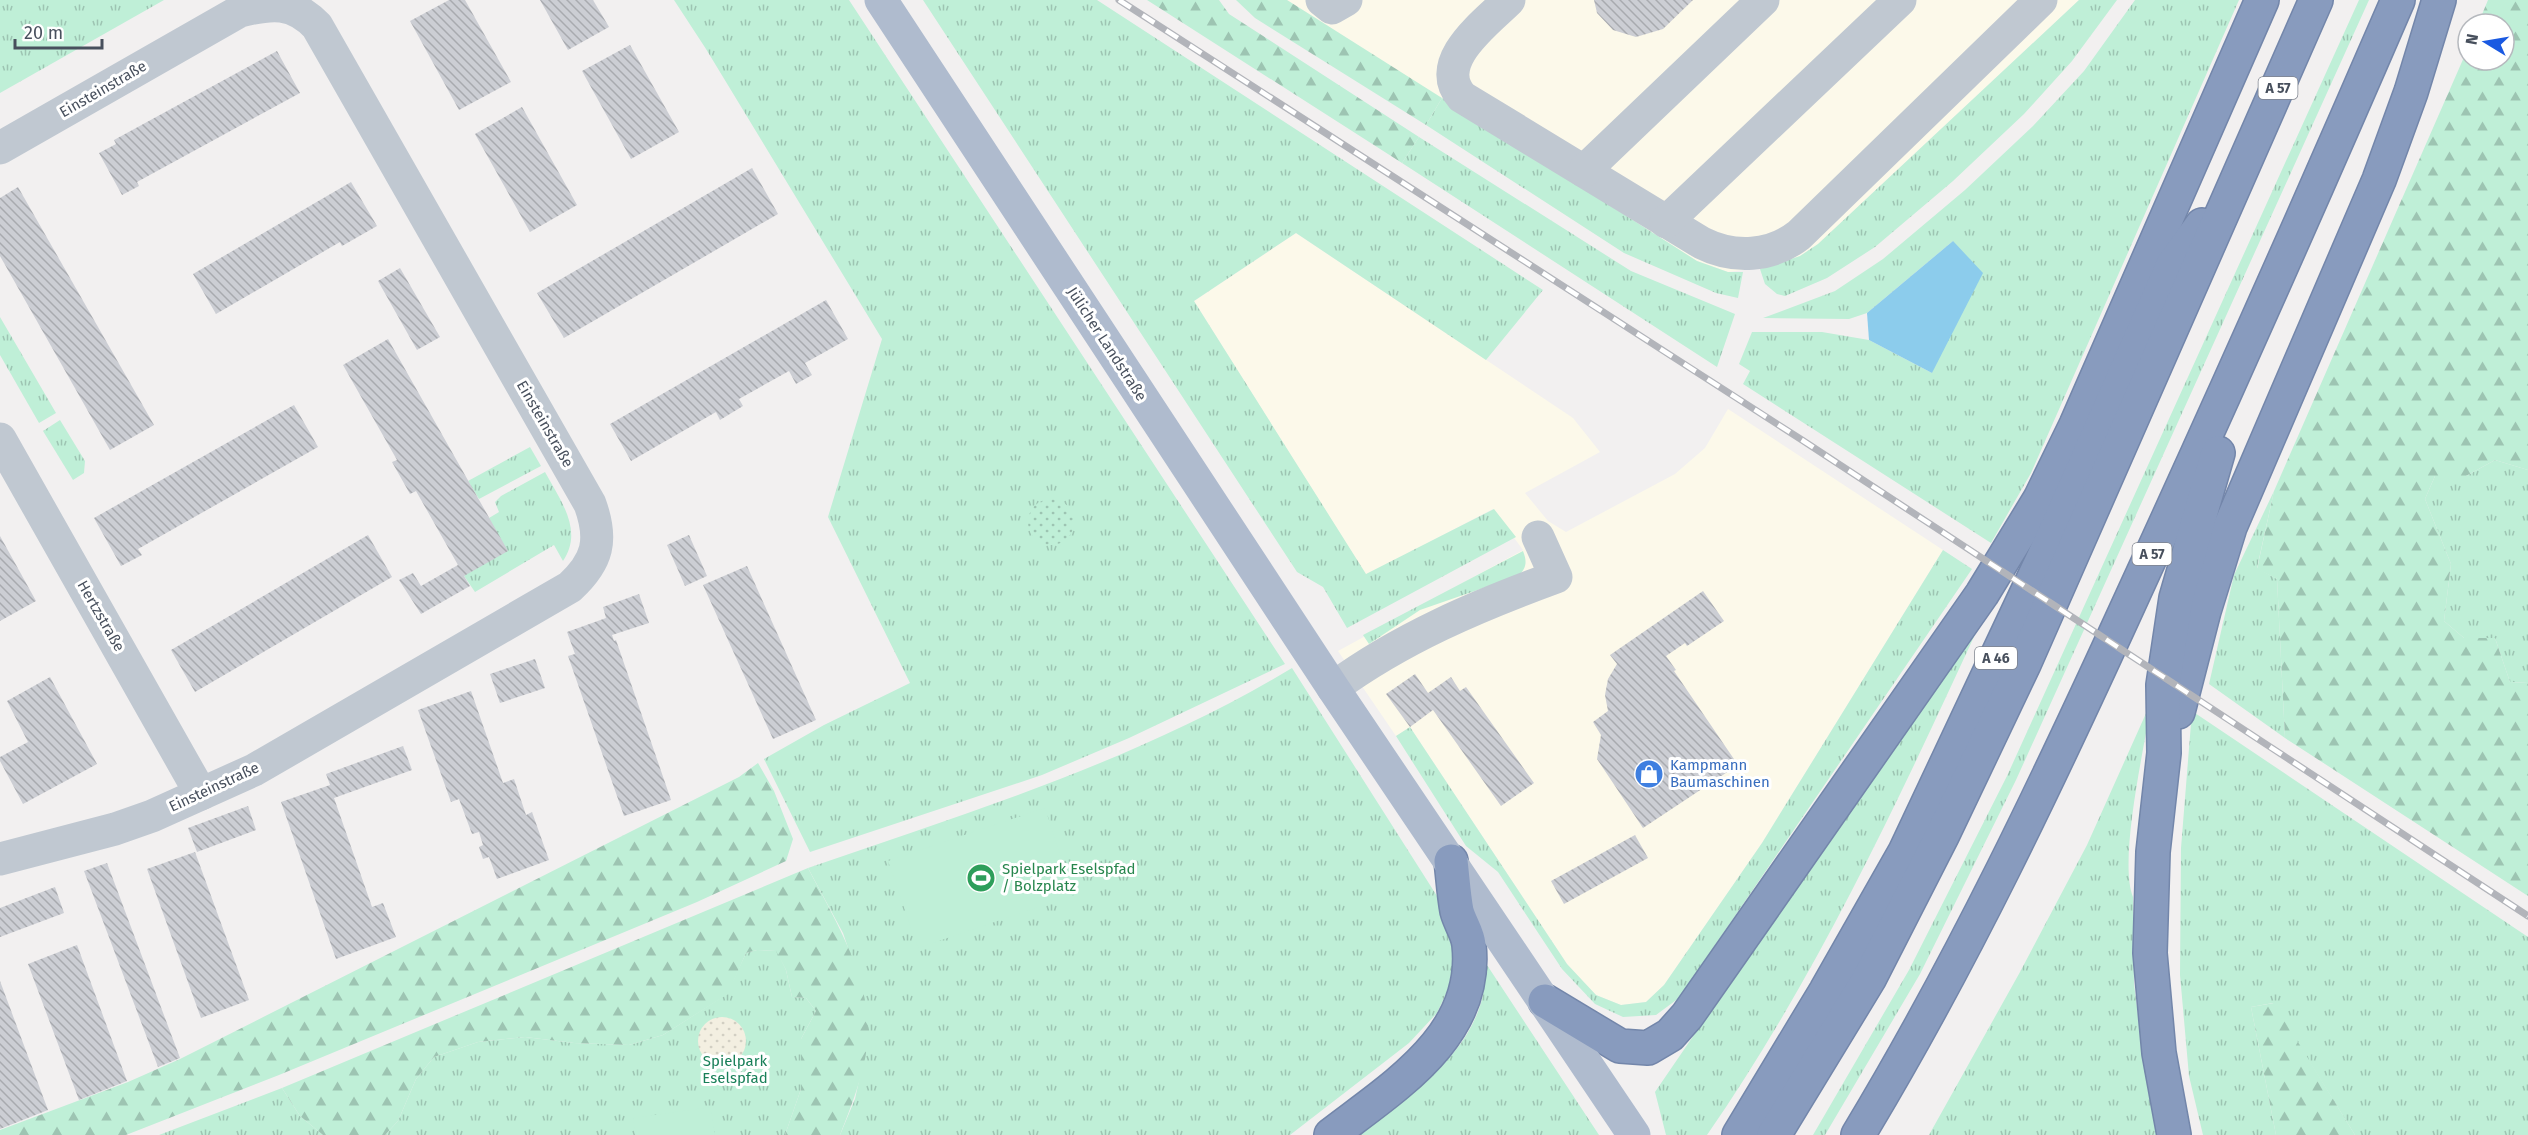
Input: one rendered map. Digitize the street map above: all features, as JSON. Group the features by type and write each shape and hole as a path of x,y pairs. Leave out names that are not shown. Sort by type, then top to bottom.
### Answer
{"highway":[{"path":"1545,1001 1620,1046 1648,1048 1670,1035 1687,1016 1982,594 2040,499 2076,425 2262,0"},
{"name":"A 57","path":"1774,1135 1869,979 1944,834 2024,664 2316,0"},
{"name":"A 57","path":"1858,1135 1928,1017 2036,803 2257,325 2398,0"},
{"path":"2164,753 2230,527 2379,180 2411,92 2439,0"},
{"name":"A 46","path":"1739,1135 1826,991 1905,852 2055,533 2173,265 2239,175"},
{"path":"2174,1135 2159,1053 2150,953 2152,852 2164,753 2163,685 2176,598 2194,529 2257,325"},
{"path":"1331,1135 1404,1078 1435,1049 1458,1016 1469,979 1469,944 1457,912 1451,861"},
{"path":"1872,1135 1883,1094"}],"main road":[{"name":"Jülicher Landstraße","path":"880,0 1333,688 1634,1135"}],"street":[{"path":"1322,0 1332,8 1346,0"},
{"path":"1509,0 1460,49 1454,75 1456,89 1468,102 1666,222 1702,243 1730,253 1757,253 1789,242 2041,0"},
{"path":"1584,171 1763,0"},
{"path":"1666,222 1900,0"},
{"name":"Einsteinstraße","path":"0,148 240,11 264,4 286,3 304,12 317,26 384,140 590,504 597,524 597,545 585,573 570,587 254,770 115,830 0,859"},
{"name":"Hertzstraße","path":"0,439 201,794"},
{"path":"1333,688 1357,671 1443,622 1556,577 1538,537"}],"shaded area":[{"path":"1287,0 2079,0 1818,244 1800,256 1773,266 1728,272 1697,261"},
{"path":"1296,233 1573,418 1600,452 1525,493 1548,521 1566,532 1675,474 1705,448 1728,409 1943,550 1762,843 1664,985 1646,1002 1621,1005 1596,995 1567,964 1410,727 1396,736 1338,651 1523,550 1493,509 1366,575 1194,301"}],"green space":[{"path":"0,0 164,0 0,93"},
{"path":"674,0 849,0 1285,664 1129,738 1042,775 810,852 764,759 824,725 910,683 828,517 882,339"},
{"path":"923,0 1097,0 1543,290 1486,360 1296,233 1194,301 1366,574 1494,509 1516,537 1347,628 1323,587 1297,572"},
{"path":"1147,0 1219,0 1229,14 1419,137 1402,163"},
{"path":"1236,0 1287,0 1442,98 1426,125 1255,18"},
{"path":"2079,0 2117,0 2072,61 2024,114 1953,181 1875,247 1827,278 1785,296 1777,294 1765,284 1760,269 1800,256 1818,244"},
{"path":"2135,0 2239,0 2031,473 1991,543 1743,384 1750,371 1739,364 1752,332 1822,332 1869,340 1932,373 1953,241 1867,313 1849,319 1763,318 1835,291 1883,259 1965,190 2033,126 2084,71"},
{"path":"2359,0 2369,0 2016,780 1920,974 1825,1135 1813,1135 1909,970 2007,776"},
{"path":"2488,0 2528,0 2528,470 2495,460 2466,476 2435,476 2425,499 2451,564 2444,621 2464,638 2495,638 2510,682 2528,683 2528,896 2285,738 2277,579 2257,569 2274,491 2457,72 2516,72 2516,12 2483,12"},
{"path":"1442,98 1697,261 1728,272 1743,272 1738,298 1716,293 1624,253 1426,125"},
{"path":"1419,137 1631,271 1735,314 1717,367 1402,163"},
{"path":"0,317 56,413 39,423 0,355"},
{"path":"60,420 85,461 84,473 73,480 43,431"},
{"path":"530,447 541,466 479,499 468,481"},
{"path":"2495,460 2528,470 2528,683 2510,682 2495,638 2464,638 2444,621 2451,564 2425,499 2435,476 2466,476"},
{"path":"545,472 568,515 571,538 563,561 554,545 475,592 464,576 489,518 499,512 495,502 501,496"},
{"path":"2274,491 2257,568 2277,579 2285,738 2209,684 2234,575"},
{"path":"1051,499 1060,500 1067,506 1073,513 1073,531 1067,538 1060,544 1051,545 1042,544 1035,538 1029,531 1028,522 1029,513 1035,506 1042,500"},
{"path":"1943,550 1972,569 1679,998 1656,1015 1623,1017 1595,1004 1562,969 1498,872 1466,846 1396,736 1410,727 1567,964 1596,995 1621,1005 1646,1002 1664,985 1762,843"},
{"path":"1523,551 1525,564 1518,576 1420,610 1369,644 1363,635"},
{"path":"1990,602 1927,739 1860,874 1788,1007 1749,1072 1707,1135 1666,1135 1655,1092"},
{"path":"1292,668 1444,907 1454,949 1452,981 1437,1013 1409,1043 1290,1135 840,1135 855,1099 863,1062 861,986 843,933 808,868 1056,781 1176,730"},
{"path":"2152,700 2134,801 2129,880 2133,897 2134,984 2148,1091 2158,1135 1929,1135 2020,972 2087,845"},
{"path":"2192,711 2528,937 2528,1135 2355,1135 2273,1003 2251,1007 2276,1135 2203,1135 2189,1076 2180,975 2181,848"},
{"path":"758,763 774,791 793,839 786,861 697,902 279,1075 126,1135 0,1135 0,1130 128,1082 180,1059 739,777"},
{"name":"Spielpark Eselspfad / Bolzplatz","path":"1045,808 1074,895 918,948 888,861"},
{"path":"808,868 846,941 860,980 868,1020 864,1064 840,1135 785,1135 801,1089 801,1039 816,1011 806,998 792,997 786,970 776,951 757,950 746,953 728,994 663,1035 629,1045 574,1043 525,1037 478,1042 434,1057 416,1079 398,1121 385,1135 323,1135 300,1116 282,1088"},
{"name":"Spielpark Eselspfad","path":"757,950 777,951 786,970 792,997 806,998 816,1011 801,1039 801,1089 785,1135 385,1135 398,1121 416,1079 434,1057 478,1042 525,1037 574,1043 629,1045 663,1035 727,994 746,953"},
{"path":"1485,962 1599,1135 1355,1135 1412,1092 1448,1060 1474,1021 1482,999"},
{"path":"2274,1003 2355,1135 2276,1135 2251,1007"},
{"path":"282,1088 300,1116 323,1135 159,1135"},
{"path":"711,1107 715,1135 635,1135 633,1118"}],"sand":[{"path":"717,1017 727,1017 739,1024 746,1036 746,1046 739,1058 727,1065 717,1065 702,1054 698,1046 698,1036 709,1021"}],"water":[{"path":"1953,241 1983,273 1932,373 1869,340 1867,313"}],"building":[{"path":"449,0 465,0 511,82 459,110 410,21"},
{"path":"540,0 593,0 609,27 568,50"},
{"path":"1594,0 1693,0 1663,29 1636,37 1613,30 1597,13"},
{"path":"630,45 679,132 631,159 582,71"},
{"path":"277,51 300,93 137,182 139,186 122,195 99,153 116,144 114,140"},
{"path":"522,107 577,205 530,232 475,134"},
{"path":"752,168 778,214 564,338 537,293"},
{"path":"351,182 377,226 342,246 340,242 216,314 193,274"},
{"path":"18,187 154,425 110,450 0,256 0,198"},
{"path":"400,268 440,337 417,350 378,281"},
{"path":"826,300 848,339 805,363 812,375 796,384 789,371 739,399 743,406 720,420 716,412 631,461 610,424"},
{"path":"388,339 508,551 464,576 470,586 421,614 399,580 413,573 421,586 458,565 416,491 410,494 392,462 397,460 343,365"},
{"path":"294,405 318,447 138,549 142,555 121,566 94,518"},
{"path":"368,535 392,577 195,692 171,650"},
{"path":"689,535 707,576 685,586 667,545"},
{"path":"0,536 36,601 0,621"},
{"path":"747,566 816,720 773,739 703,585"},
{"path":"1703,591 1724,621 1687,646 1685,643 1666,656 1738,765 1643,828 1597,759 1601,735 1593,722 1608,711 1605,695 1608,679 1617,664 1610,655"},
{"path":"639,594 649,623 612,635 614,641 616,640 671,800 624,816 568,656 575,654 567,632 606,618 603,607"},
{"path":"535,659 545,688 500,703 490,674"},
{"path":"1415,674 1428,693 1451,677 1460,691 1466,687 1534,783 1501,806 1433,710 1410,727 1386,694"},
{"path":"50,677 97,764 23,804 0,761 0,757 28,742 7,701"},
{"path":"471,691 503,783 514,779 526,815 532,812 549,860 497,879 489,857 483,859 479,847 483,845 479,832 472,834 459,799 451,802 418,710"},
{"path":"403,746 412,770 334,798 372,907 383,903 396,937 336,959 281,802 330,785 326,774"},
{"path":"248,806 256,830 197,852 188,828"},
{"path":"1635,835 1648,858 1564,904 1551,881"},
{"path":"195,852 249,1000 201,1018 147,869"},
{"path":"107,863 180,1058 158,1067 84,871"},
{"path":"55,887 64,913 0,937 0,908"},
{"path":"77,945 127,1081 79,1100 28,964"},
{"path":"0,981 48,1110 0,1129"}],"railway":[{"path":"1119,0 1802,440 2528,916"}],"place":[{"name":"Kampmann Baumaschinen","path":"1649,774"},
{"name":"Spielpark Eselspfad / Bolzplatz","path":"981,878"}]}
